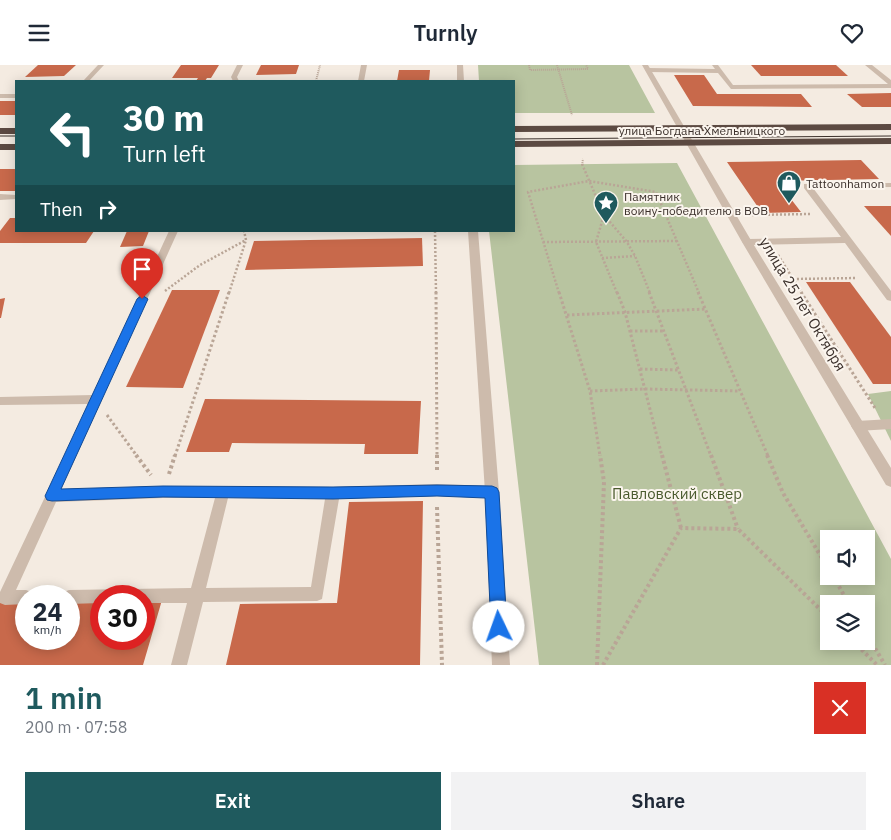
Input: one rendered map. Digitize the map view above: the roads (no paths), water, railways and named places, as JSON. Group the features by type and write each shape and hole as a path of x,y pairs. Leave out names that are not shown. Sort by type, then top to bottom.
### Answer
{"highway":[{"name":"улица Богдана Хмельницкого","path":"515,129 891,127"},
{"path":"0,131 15,131"},
{"name":"улица Богдана Хмельницкого","path":"515,144 891,141"},
{"path":"0,147 15,147"}],"street":[{"path":"460,65 461,80"},
{"name":"улица 25 лет Октября","path":"646,68 747,242 891,481"},
{"path":"473,232 492,492 501,665"}],"lane":[{"path":"87,80 101,65"},
{"path":"236,80 234,77 240,65"},
{"path":"361,80 364,65"},
{"path":"868,65 891,85"},
{"path":"646,68 717,68 731,87 891,85"},
{"path":"0,96 15,96"},
{"path":"891,185 808,186 846,240 891,298"},
{"path":"0,197 15,197"},
{"path":"15,597 5,597 174,232"},
{"path":"747,242 846,240"},
{"path":"0,401 95,399"},
{"path":"857,426 888,425"},
{"path":"52,496 163,492 333,493 437,490 492,492"},
{"path":"179,665 223,493"},
{"path":"155,595 317,594 333,493"}],"tram line":[{"path":"0,136 15,136"},
{"path":"515,139 891,136"}],"place":[{"name":"Tattoonhamon","path":"789,204"},
{"name":"Памятник воину-победителю в ВОВ","path":"606,224"}],"park label":[{"name":"Павловский сквер","path":"677,493"}]}
